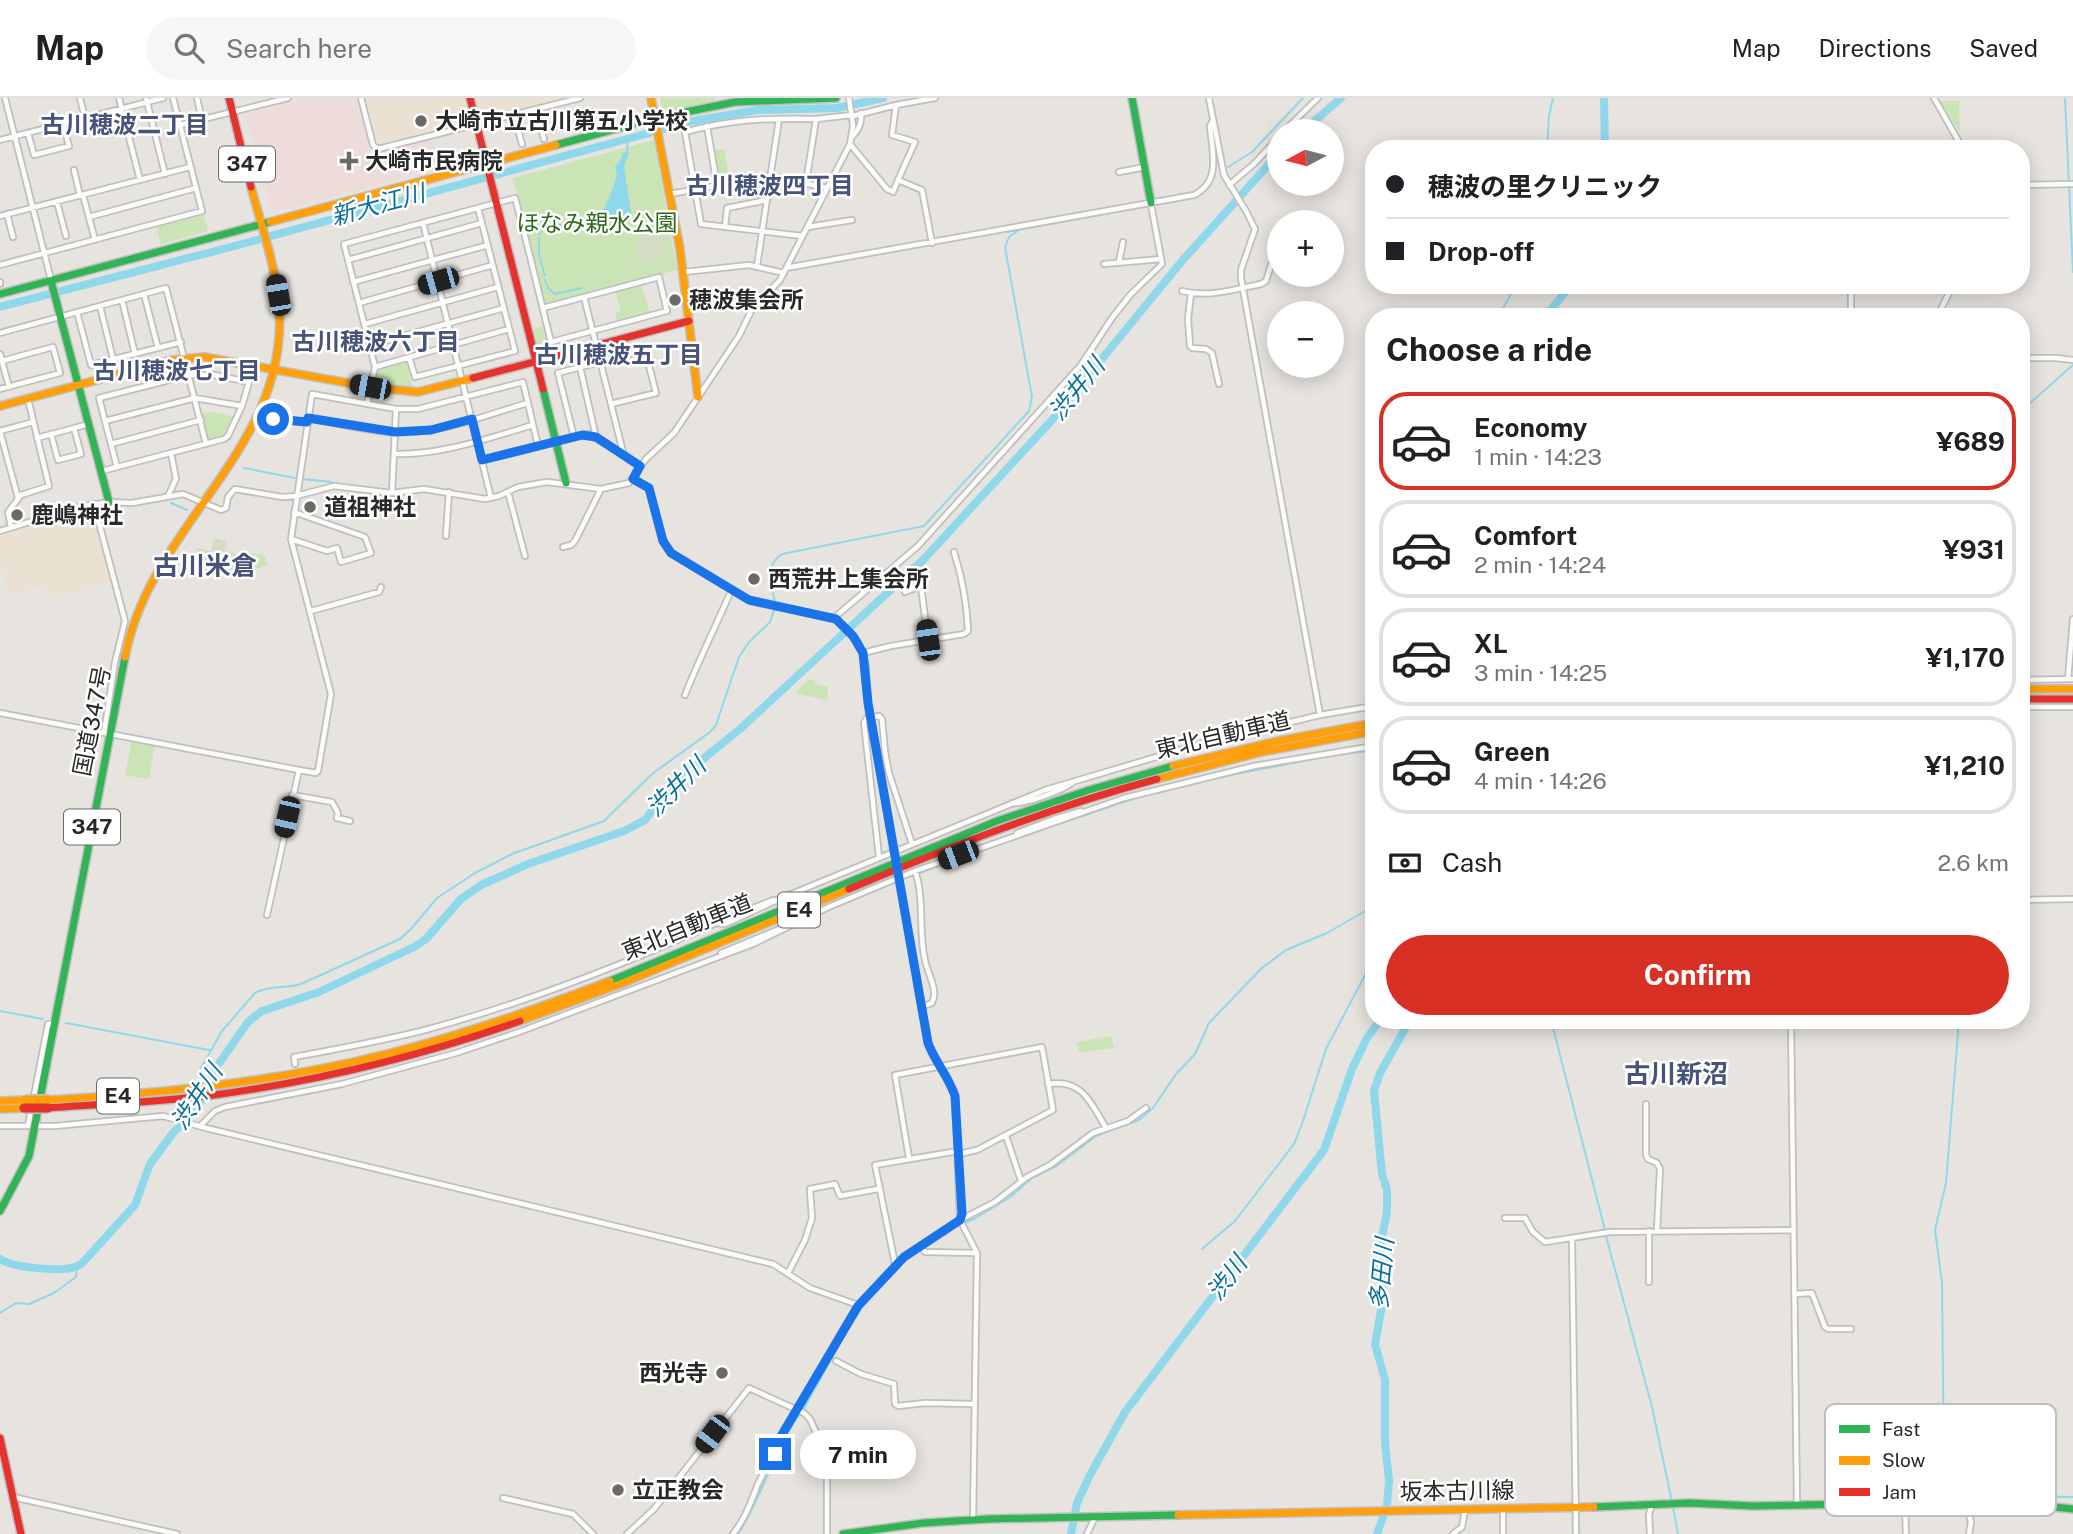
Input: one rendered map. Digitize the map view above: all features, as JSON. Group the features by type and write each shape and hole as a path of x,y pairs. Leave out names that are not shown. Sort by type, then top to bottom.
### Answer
{"main road":[{"name":"国道347号","path":"229,98 236,111"},
{"name":"国道347号","path":"1,1205 23,1170 35,1126 107,734 129,634 142,601 163,562 202,504 254,436 265,416 278,370 286,322 281,281 265,227 235,98"},
{"path":"470,98 566,483"},
{"path":"651,98 683,272 698,397"},
{"path":"0,294 52,284 488,169 658,128 735,102 836,98"},
{"path":"1132,98 1151,205"},
{"path":"52,284 109,502"},
{"path":"0,406 185,359 214,358 370,387 418,392 689,321"},
{"name":"国道347号","path":"228,471 256,423 278,370"},
{"path":"2030,688 2071,683"},
{"path":"2030,699 2073,699"},
{"name":"東北自動車道","path":"228,1089 435,1041 538,1007 663,959 930,848 1072,795 1229,751 1365,725"},
{"name":"東北自動車道","path":"0,1101 48,1104 185,1094 387,1062 501,1027 665,966 932,855 1099,795 1231,759 1365,733"},
{"name":"東北自動車道","path":"0,1109 25,1104"},
{"path":"0,1438 21,1534"},
{"name":"坂本古川線","path":"843,1534 973,1520 1677,1504 1825,1503"}],"street":[{"path":"5,98 52,284"},
{"path":"80,98 85,118"},
{"path":"119,98 139,180"},
{"path":"0,140 122,109 146,100 163,98"},
{"path":"0,265 202,211 173,98"},
{"path":"197,98 202,120"},
{"path":"180,125 288,98"},
{"path":"361,98 373,145 378,149 580,98"},
{"path":"802,236 701,224 685,132 751,119 816,119 861,113 935,98"},
{"path":"1209,98 1222,170 1247,211 1255,233 1241,270 1242,287 1320,715"},
{"path":"1296,119 1318,98"},
{"path":"1934,98 1958,140"},
{"path":"850,99 850,141 887,189 893,192 915,142 892,135 897,105"},
{"path":"146,100 165,174"},
{"path":"536,109 544,139"},
{"path":"0,531 62,510 109,502 132,503 190,495 202,504 222,510 226,508 228,496 235,489 282,497 334,486 392,494 424,489 491,498 536,483 566,483 601,489 626,485 640,466 674,433 739,336 751,311 780,280 850,141 859,129 861,113"},
{"path":"514,115 522,144"},
{"path":"757,266 779,118"},
{"path":"806,183 816,119"},
{"path":"683,272 757,266 785,270 1151,205 1198,194 1213,176 1210,126 1213,120"},
{"path":"28,133 34,155 69,146 64,124"},
{"path":"707,126 717,185"},
{"path":"1231,187 1267,150"},
{"path":"0,216 190,167"},
{"path":"1119,172 1145,167"},
{"path":"74,170 94,240"},
{"path":"670,194 770,176 827,188"},
{"path":"898,180 922,190 932,243"},
{"path":"2030,185 2073,184"},
{"path":"89,217 196,188"},
{"path":"367,404 374,367 344,244 515,198 551,342 667,311 659,277 543,308"},
{"path":"725,227 727,208 767,200"},
{"path":"57,202 66,236"},
{"path":"835,618 902,561 956,504 1081,365 1131,294 1162,264 1151,205"},
{"path":"409,357 415,377 515,351 478,208"},
{"path":"7,214 13,237"},
{"path":"807,227 852,220"},
{"path":"423,223 491,498"},
{"path":"348,260 482,223"},
{"path":"1119,262 1123,242"},
{"path":"353,282 488,245"},
{"path":"1104,264 1161,259"},
{"path":"359,303 493,265"},
{"path":"1182,291 1211,293 1266,281 1267,278"},
{"path":"365,324 498,287"},
{"path":"0,333 166,288 206,444"},
{"path":"1191,293 1188,319 1190,346 1212,353 1219,384"},
{"path":"144,294 158,348"},
{"path":"584,296 623,453"},
{"path":"122,300 135,354"},
{"path":"100,306 113,359"},
{"path":"370,345 504,308"},
{"path":"77,312 91,365 181,342"},
{"path":"374,367 509,329"},
{"path":"0,389 9,387 60,373 53,347 1,358 9,387"},
{"path":"574,437 558,373 645,350 656,393 611,404"},
{"path":"2030,358 2073,360"},
{"path":"580,367 596,437"},
{"path":"102,471 224,439 242,406 249,382 214,375 189,375 99,398 117,467"},
{"path":"0,713 316,773 331,694 291,539 312,394 396,409 431,408 523,382 538,446"},
{"path":"105,421 195,398 242,406"},
{"path":"11,527 8,512 18,498 49,486 28,399"},
{"path":"265,416 395,432 431,430 528,403"},
{"path":"392,494 396,409"},
{"path":"111,444 201,421"},
{"path":"18,498 0,431 33,422"},
{"path":"37,438 89,424"},
{"path":"395,454 422,453 533,425"},
{"path":"51,434 58,460 81,454 74,428"},
{"path":"482,460 589,435 623,453 640,466"},
{"path":"168,497 176,480 172,453"},
{"path":"633,479 649,488 663,541 671,553 749,600 835,618 851,634 863,653 871,717 921,1007 928,1043 955,1096 963,1222 977,1253 973,1520"},
{"path":"563,547 575,541 601,489"},
{"path":"446,536 449,492"},
{"path":"508,492 525,555"},
{"path":"94,504 125,621 115,662 107,734"},
{"path":"291,539 327,551 337,548 341,562 371,553 365,537 294,512"},
{"path":"863,653 964,634 968,631 965,593 961,587 954,552"},
{"path":"905,592 921,586 928,640"},
{"path":"311,611 379,592 381,587"},
{"path":"685,695 701,653 714,632 731,591"},
{"path":"2030,681 2071,683 2073,619"},
{"path":"2030,707 2073,707"},
{"path":"716,923 725,924 879,857 1012,803 1075,781 1320,715 1365,708"},
{"path":"879,857 864,723 871,717 879,716 882,719 889,773 912,844"},
{"path":"197,1125 225,1107 301,1093 557,1019 753,944 915,871 1136,794 1253,763 1365,747"},
{"path":"267,915 299,770"},
{"path":"1012,803 1046,797 1075,781"},
{"path":"292,795 332,802 338,814 337,818 350,821"},
{"path":"1011,836 1053,817 1089,810"},
{"path":"915,871 920,890 923,950 935,995 932,1003 921,1007"},
{"path":"295,1064 294,1058 468,1020 655,951 759,904 784,897"},
{"path":"2030,900 2073,899"},
{"path":"707,960 758,935 798,922"},
{"path":"0,1126 28,1126 48,1024 54,1024"},
{"path":"1791,1029 1797,1504"},
{"path":"895,1264 875,1165 909,1157 977,1150 1053,1110 1042,1047 895,1075 909,1157"},
{"path":"1048,1084 1064,1082 1075,1086 1090,1101 1105,1128"},
{"path":"300,1087 301,1093"},
{"path":"1646,1104 1646,1155 1657,1163 1660,1169 1657,1231"},
{"path":"733,1534 749,1511 759,1482 775,1454 780,1438 858,1306 895,1264 995,1202 1021,1181 1050,1165 1093,1133 1128,1121 1146,1108"},
{"path":"35,1126 163,1115 177,1118 773,1264 810,1288 858,1306"},
{"path":"1006,1136 1021,1181"},
{"path":"788,1273 805,1240 812,1217 810,1189 835,1184 840,1196 878,1189"},
{"path":"1505,1218 1525,1218 1545,1242 1572,1240 1610,1232 1793,1230"},
{"path":"1648,1231 1649,1282"},
{"path":"1572,1240 1576,1534"},
{"path":"921,1248 977,1253"},
{"path":"1794,1294 1812,1293 1828,1329 1851,1329"},
{"path":"836,1361 861,1374 894,1384 895,1404 898,1406 925,1403 974,1404"},
{"path":"627,1534 662,1499 749,1388 804,1413 810,1419 827,1457 827,1534"},
{"path":"12,1497 177,1534"},
{"path":"503,1498 573,1514 593,1534"},
{"path":"1650,1534 1649,1515 1657,1506"},
{"path":"1453,1534 1462,1527 1465,1510"},
{"path":"1503,1510 1503,1534"},
{"path":"1905,1516 1906,1534"},
{"path":"1969,1534 1970,1516"},
{"path":"1087,1534 1092,1517"}],"shaded area":[{"name":"大崎市民病院","path":"308,98 356,98 371,154 432,138 440,168 279,211 271,208 247,114"},
{"name":"大崎市立古川第五小学校","path":"365,98 465,98 471,120 380,143 377,142"},
{"path":"472,98 568,98 480,120 477,119"},
{"path":"94,508 114,582 47,598 43,586 9,595 0,563 0,536 55,516"}],"green space":[{"path":"660,98 714,98 715,102 663,113"},
{"path":"1940,101 1959,101 1960,133"},
{"name":"ほなみ親水公園","path":"654,140 677,270 545,305 513,178"},
{"path":"724,149 730,181 719,183 713,151"},
{"path":"203,212 208,231 161,244 156,225"},
{"path":"639,226 666,231 663,257 660,257 659,263 635,260"},
{"path":"641,284 650,313 618,322 615,313 621,311 615,291"},
{"path":"544,326 551,354 542,357 533,329"},
{"path":"407,360 412,388 375,381 378,368"},
{"path":"212,412 235,417 224,437 210,442 207,440 200,413"},
{"path":"214,538 227,541 226,551 240,555 239,569 193,579 197,548 211,551"},
{"path":"246,552 265,555 267,566 243,571"},
{"path":"808,680 828,687 827,700 795,693"},
{"path":"132,740 155,744 149,778 125,775"},
{"path":"1111,1036 1114,1048 1079,1053 1077,1042"}],"water":[{"path":"629,152 624,167 632,218 625,221 592,220 591,216 604,209 613,188 617,174 615,166 623,153"}],"waterway":[{"name":"新大江川","path":"0,307 693,121 758,110 837,108 883,98"},
{"path":"1228,167 1252,152 1303,98"},
{"name":"渋井川","path":"1317,119 1341,98"},
{"path":"1548,140 1553,98"},
{"name":"多田川","path":"1604,98 1605,140"},
{"path":"2065,98 2073,272"},
{"path":"627,153 628,140"},
{"name":"渋井川","path":"0,1259 49,1269 70,1268 82,1263 135,1205 150,1164 203,1098 208,1079 248,1022 262,1011 319,992 414,947 426,939 461,899 481,885 528,864 624,831 645,820 670,786 740,729 924,559 1051,421 1182,261 1267,166"},
{"path":"1007,232 1191,198 1203,192 1213,179"},
{"path":"539,234 542,225 569,225 592,217"},
{"path":"775,603 771,570 776,559 782,554 924,526 1029,411 1032,397 1005,247 1009,237 1019,230"},
{"path":"539,238 539,255 545,276"},
{"path":"545,280 548,288 555,294 582,288"},
{"path":"1503,308 1511,294"},
{"name":"多田川","path":"1552,308 1564,294"},
{"path":"2030,403 2073,365"},
{"path":"244,468 295,478"},
{"path":"302,479 332,482"},
{"path":"171,503 187,510"},
{"path":"201,1068 222,1031 255,993 301,984 400,939 437,898 475,873 512,854 604,821 652,774 716,725 739,657 749,642 770,622 775,608"},
{"path":"1210,779 1365,751"},
{"path":"997,845 1144,795"},
{"path":"920,873 948,862"},
{"path":"902,1262 959,1225 1009,1198 1032,1178 1058,1165 1096,1136 1139,1120 1153,1108 1176,1074 1195,1054 1209,1023 1262,968 1286,950 1327,933 1365,911"},
{"path":"1202,1249 1235,1221 1294,1144 1326,1049 1365,975"},
{"path":"0,1011 43,1019"},
{"path":"66,1023 209,1050"},
{"name":"渋川","path":"1071,1534 1077,1503 1125,1412 1324,1150 1352,1069 1374,1029"},
{"name":"多田川","path":"1377,1534 1387,1506 1389,1481 1385,1442 1385,1380 1375,1344 1383,1300 1380,1260 1387,1213 1387,1190 1382,1174 1374,1091 1380,1073 1405,1029"},
{"path":"1553,1029 1605,1230"},
{"path":"1943,1404 1942,1282 1935,1230 1946,1183 1958,1029"},
{"path":"1606,1236 1652,1407 1672,1502"},
{"path":"0,1313 16,1303 29,1304 54,1293 76,1277 77,1267"},
{"path":"803,1410 849,1327 871,1294"},
{"path":"738,1534 782,1443 800,1414"},
{"path":"2056,1497 2073,1497"},
{"path":"1673,1507 1678,1534"}],"traffic: fast":[{"path":"556,145 656,118 735,102 836,98"},
{"path":"1132,98 1151,203"},
{"path":"0,294 270,222"},
{"path":"51,281 109,502"},
{"path":"543,389 566,483"},
{"path":"0,1211 29,1156 125,657"},
{"path":"610,981 997,821 1089,790 1173,766"},
{"path":"1594,1507 1690,1503 1753,1506 1825,1505"},
{"path":"2056,1507 2073,1509"},
{"path":"843,1534 923,1523 988,1519 1178,1515"}],"traffic: slow":[{"path":"651,98 680,249 698,397"},
{"path":"270,222 556,145"},
{"path":"125,657 140,609 162,565 245,440 266,396 278,349 278,296 251,187"},
{"path":"0,406 172,360 204,357 370,387 418,392 473,378"},
{"path":"2030,689 2073,689"},
{"path":"1173,766 1278,741 1365,725"},
{"path":"1157,779 1261,752 1365,733"},
{"path":"520,1021 623,983 849,889"},
{"path":"49,1100 219,1085 346,1064 472,1030 610,981"},
{"path":"0,1101 25,1100"},
{"path":"25,1100 49,1100"},
{"path":"0,1109 24,1108"},
{"path":"1178,1515 1594,1507"}],"traffic: jam":[{"path":"229,98 251,187"},
{"path":"470,98 543,389"},
{"path":"473,378 689,321"},
{"path":"2030,699 2073,699"},
{"path":"849,889 1001,829 1157,779"},
{"path":"48,1108 193,1097 330,1075 407,1056 520,1021"},
{"path":"24,1108 48,1108"},
{"path":"0,1438 21,1534"}],"place":[{"name":"大崎市立古川第五小学校","path":"421,121"},
{"name":"大崎市民病院","path":"349,161"},
{"name":"穂波集会所","path":"675,300"},
{"name":"道祖神社","path":"310,507"},
{"name":"鹿嶋神社","path":"17,515"},
{"name":"西荒井上集会所","path":"754,579"},
{"name":"西光寺","path":"722,1373"},
{"name":"立正教会","path":"618,1490"}],"district":[{"name":"古川穂波二丁目","path":"125,125"},
{"name":"古川穂波四丁目","path":"770,186"},
{"name":"古川穂波六丁目","path":"376,342"},
{"name":"古川穂波五丁目","path":"619,355"},
{"name":"古川穂波七丁目","path":"177,371"},
{"name":"古川米倉","path":"205,566"},
{"name":"古川新沼","path":"1676,1074"}],"route":[{"path":"273,419 307,422 308,418 395,432 431,430 472,419 482,460 582,435 596,437 640,466 633,479 649,488 663,541 671,553 749,600 834,618 858,642 866,666 868,703 928,1043 955,1096 962,1214 960,1220 895,1264 858,1306 780,1438 775,1454"}]}
